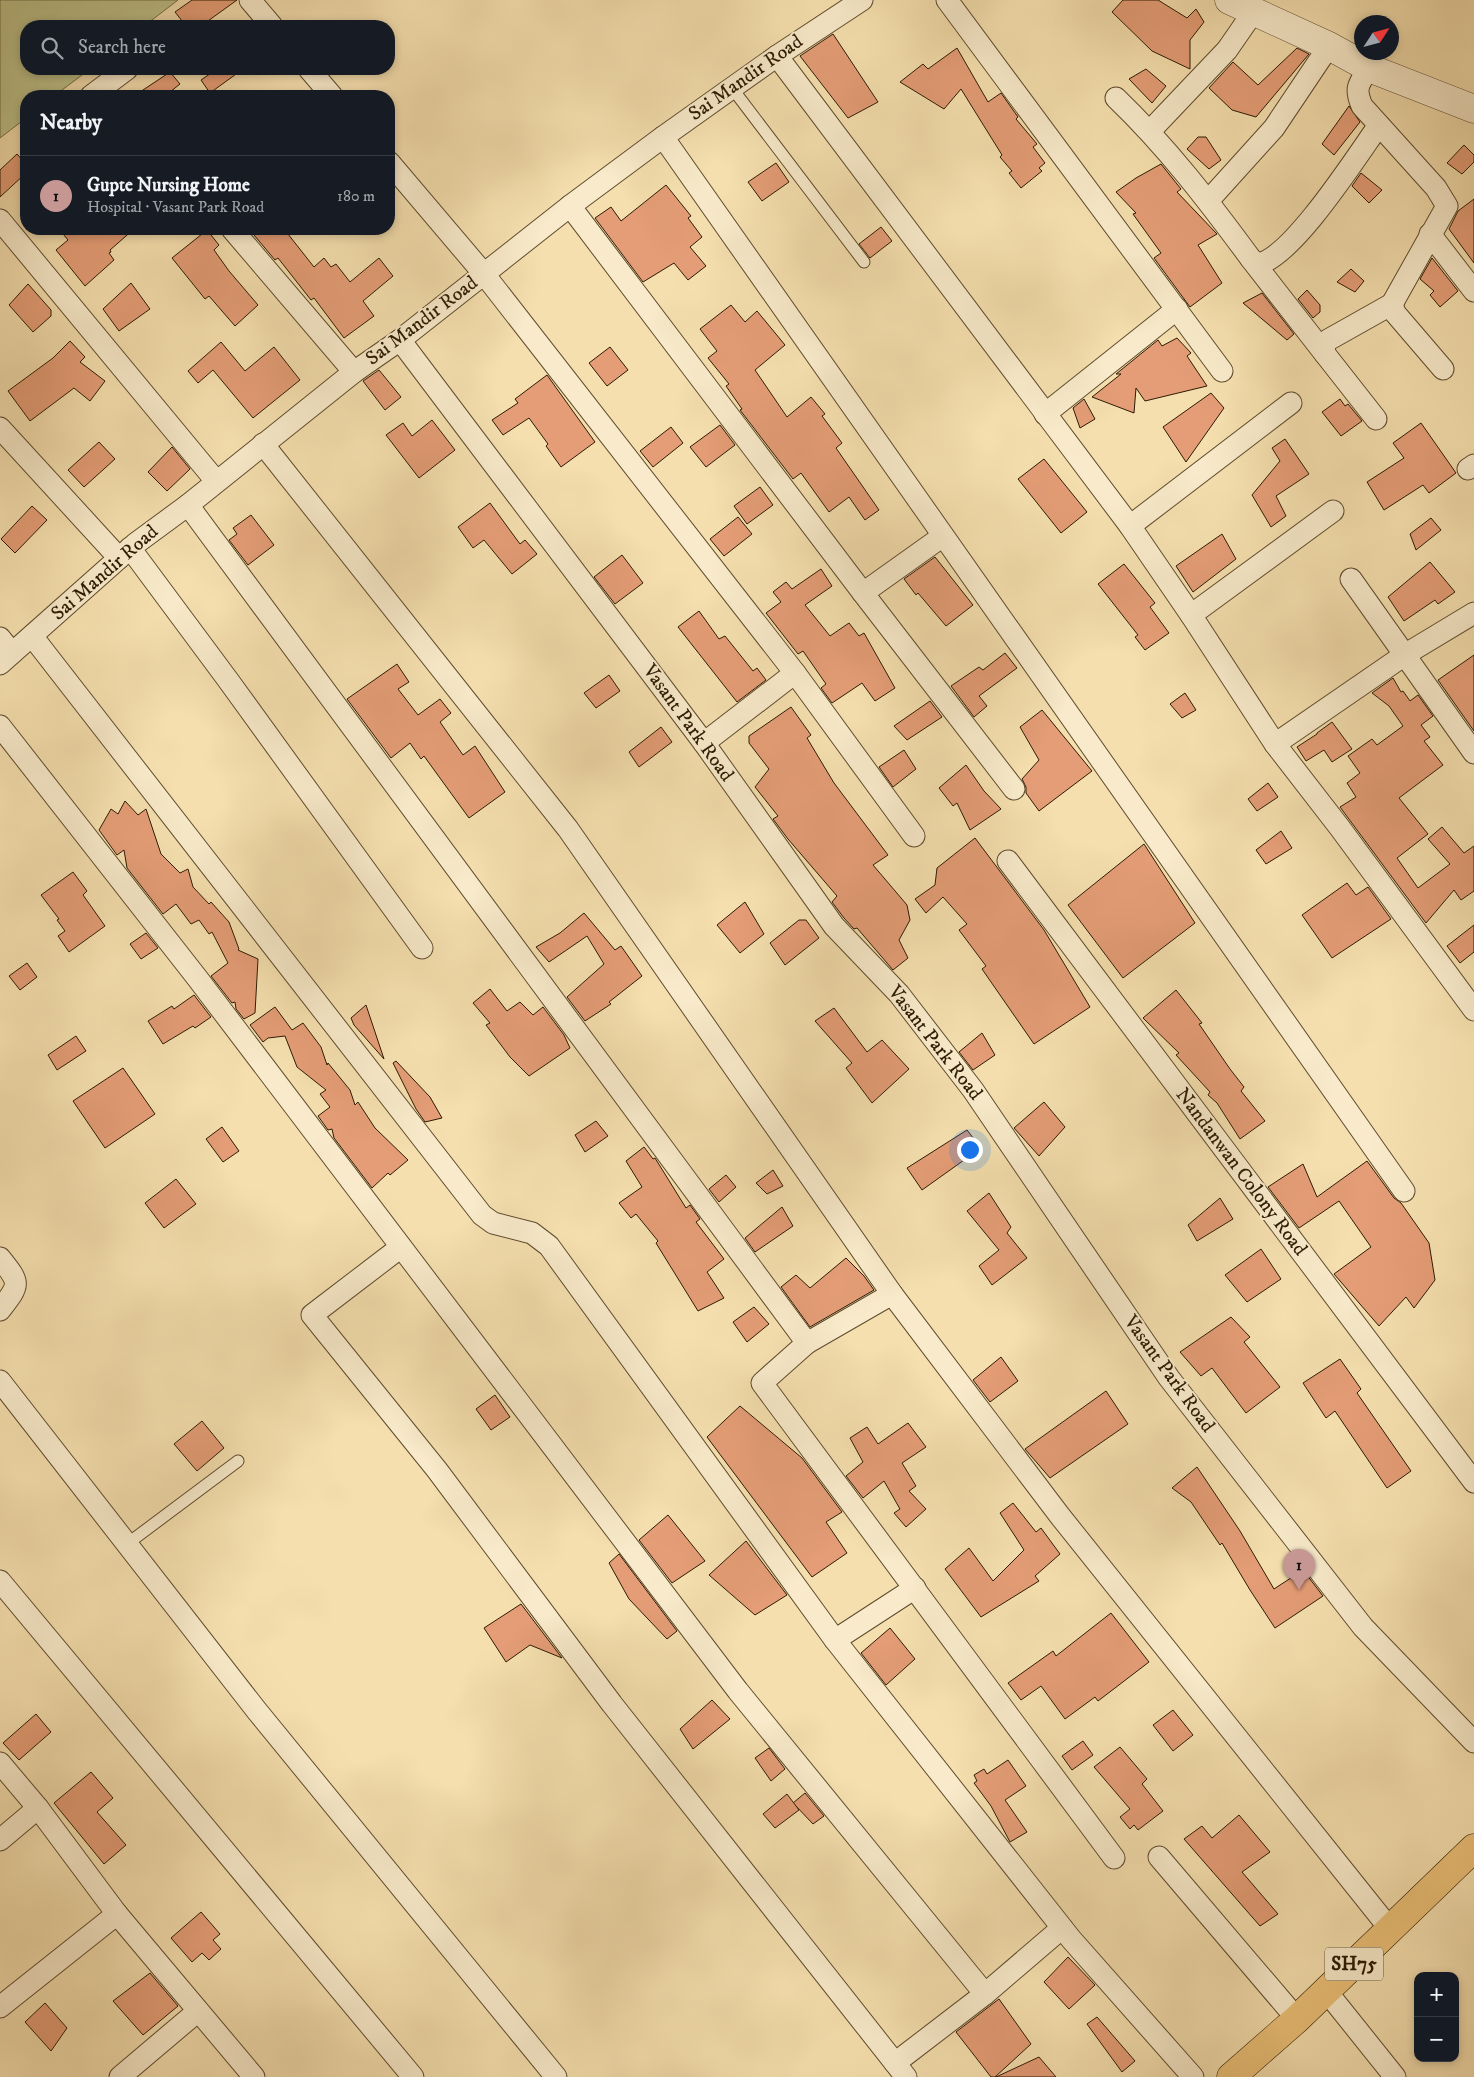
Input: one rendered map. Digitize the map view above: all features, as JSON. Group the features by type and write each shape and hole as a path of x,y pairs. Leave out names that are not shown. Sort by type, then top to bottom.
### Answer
{"main road":[{"name":"SH75","path":"1238,2074 1474,1848"}],"street":[{"path":"250,0 267,20"},
{"name":"Sai Mandir Road","path":"4,652 32,636 124,553 188,505 354,372 400,340 570,206 662,137 777,56 862,0"},
{"path":"947,0 1222,372"},
{"path":"1150,131 1227,50 1241,5 1329,46 1369,68 1474,109"},
{"path":"1208,202 1274,128 1329,46"},
{"path":"777,56 1130,526 1192,614 1275,744 1340,828 1474,1010"},
{"path":"1326,354 1324,345 1328,340 1392,304 1447,206 1436,188 1362,106 1357,87 1369,68"},
{"path":"114,90 123,75"},
{"path":"314,75 327,90"},
{"path":"1116,98 1150,131 1208,202 1376,418"},
{"path":"1251,259 1258,264 1267,263 1303,230 1379,125"},
{"path":"662,137 1150,834 1404,1192"},
{"path":"395,169 484,274 795,672 914,836"},
{"path":"570,206 1014,789"},
{"path":"0,220 216,481"},
{"path":"1430,234 1474,291"},
{"path":"237,235 354,372"},
{"path":"1392,304 1395,313 1427,348 1443,369"},
{"path":"1045,414 1177,309"},
{"name":"Vasant Park Road","path":"400,340 704,743 834,926 899,994 973,1090 1175,1386 1363,1627 1474,1742"},
{"path":"1130,526 1291,403"},
{"path":"0,428 124,553 228,680 422,948"},
{"path":"263,444 568,829 892,1294 1066,1524 1390,1929"},
{"path":"188,505 807,1343"},
{"path":"1192,614 1333,512"},
{"path":"863,593 943,536"},
{"path":"1351,579 1406,654 1474,753"},
{"path":"1275,744 1406,654 1474,613"},
{"path":"32,636 482,1215 493,1223 532,1233 549,1246 835,1640 1062,1928 1193,2077"},
{"path":"704,743 795,672"},
{"path":"0,726 198,979 738,1692 985,1994"},
{"name":"Nandanwan Colony Road","path":"1008,861 1474,1482"},
{"path":"401,1247 312,1316 436,1470 612,1704 901,2070 1062,1928"},
{"path":"0,1258 17,1283 15,1291 0,1310"},
{"path":"892,1294 807,1343 762,1383 1114,1858"},
{"path":"0,1381 257,1711 556,2077"},
{"path":"0,1581 413,2077"},
{"path":"835,1640 915,1588"},
{"path":"0,1763 38,1808 117,1914 254,2077"},
{"path":"0,1840 38,1808"},
{"path":"1159,1857 1297,2019"},
{"path":"0,2007 117,1914"},
{"path":"1325,1992 1336,2002 1396,2077"},
{"path":"120,2077 198,2011"}],"lane":[{"path":"732,88 864,262"},
{"path":"127,1544 238,1461"}],"green space":[{"path":"0,0 178,0 152,20 20,20 20,75 82,75 62,90 20,90 20,123 0,138"}],"building":[{"path":"192,0 237,0 209,20 181,20 175,12"},
{"path":"1123,0 1158,0 1187,18 1196,9 1204,22 1190,40 1190,69 1152,51 1112,12"},
{"path":"833,34 878,102 848,118 800,56"},
{"path":"957,48 988,102 1001,93 1018,117 1016,119 1037,144 1033,147 1045,163 1039,168 1042,171 1021,188 1009,173 1012,171 1000,157 1002,155 961,89 944,109 900,82 923,64 928,69"},
{"path":"1297,48 1309,54 1256,117 1232,110 1209,88 1233,62 1258,85"},
{"path":"1146,69 1166,86 1152,103 1129,79"},
{"path":"166,75 172,75 180,84 172,90 143,90"},
{"path":"208,75 235,75 214,90 208,90 201,80"},
{"path":"1349,106 1360,122 1334,155 1322,144"},
{"path":"1198,137 1206,137 1221,160 1209,169 1187,149"},
{"path":"1464,145 1474,155 1474,162 1462,174 1447,163"},
{"path":"17,154 20,157 20,179 0,197 0,170"},
{"path":"776,163 789,182 762,201 748,182"},
{"path":"1161,164 1181,189 1177,192 1217,234 1198,245 1222,283 1190,307 1154,258 1161,253 1133,214 1136,213 1116,192"},
{"path":"1361,173 1382,190 1369,203 1352,186"},
{"path":"666,185 691,216 688,218 702,237 690,247 706,266 688,280 674,263 643,282 595,218 611,207 621,221"},
{"path":"1474,199 1474,263 1449,229 1458,211"},
{"path":"881,227 892,241 870,258 859,244"},
{"path":"64,235 127,235 110,250 111,252 109,253 114,260 85,286 56,250 68,240"},
{"path":"201,235 211,235 219,245 214,250 258,305 235,326 209,296 205,299 172,258"},
{"path":"254,235 289,235 314,267 324,258 331,267 336,264 350,282 379,258 393,276 363,301 374,316 344,338 314,298 311,300 278,258 275,260"},
{"path":"1432,258 1458,291 1440,307 1430,295 1434,291 1420,279"},
{"path":"1351,269 1364,281 1355,292 1337,282"},
{"path":"131,283 150,309 119,331 103,309"},
{"path":"28,284 51,310 51,316 33,332 9,305"},
{"path":"1307,290 1320,305 1320,312 1313,318 1298,299"},
{"path":"1262,293 1294,334 1287,340 1243,303"},
{"path":"731,305 745,322 757,311 785,345 755,370 787,417 811,397 825,414 822,416 842,443 836,448 879,510 865,520 849,497 829,512 801,473 793,479 740,410 742,409 726,386 729,384 708,358 717,351 700,329"},
{"path":"1177,338 1191,353 1187,356 1207,386 1145,401 1136,388 1134,413 1092,397 1121,374 1116,374 1158,340 1162,346"},
{"path":"70,341 85,357 80,362 105,381 90,401 74,388 30,421 8,391 53,358"},
{"path":"221,342 245,371 274,347 300,380 253,418 213,370 198,383 188,371"},
{"path":"610,347 628,370 607,386 589,363"},
{"path":"379,370 401,397 385,410 363,381"},
{"path":"547,375 595,442 561,467 546,446 548,444 529,418 503,435 492,420 518,403 515,399"},
{"path":"1211,393 1224,408 1186,462 1163,427"},
{"path":"1084,399 1095,419 1080,428 1073,408"},
{"path":"1340,399 1345,406 1348,404 1362,421 1341,436 1322,412"},
{"path":"432,420 455,450 419,478 386,435 403,423 412,436"},
{"path":"1421,423 1456,473 1429,493 1423,485 1384,510 1367,482 1404,458 1393,443"},
{"path":"720,425 735,445 706,467 690,447"},
{"path":"671,427 683,443 653,467 640,451"},
{"path":"1285,439 1309,474 1276,496 1286,516 1271,527 1252,495 1280,461 1272,448"},
{"path":"99,442 115,459 84,487 68,470"},
{"path":"172,447 190,469 167,491 148,472"},
{"path":"1044,459 1087,512 1061,533 1018,479"},
{"path":"760,487 773,505 747,524 734,506"},
{"path":"490,503 520,544 525,540 537,554 512,574 484,540 473,548 458,527"},
{"path":"32,506 47,520 15,553 1,539"},
{"path":"251,515 274,545 248,565 229,540 237,534 233,528"},
{"path":"738,517 752,534 724,556 710,539"},
{"path":"1431,518 1441,530 1416,550 1410,534"},
{"path":"1222,534 1236,559 1193,592 1176,566"},
{"path":"622,555 643,583 615,604 594,577"},
{"path":"935,557 973,605 946,626 918,593 916,595 904,579"},
{"path":"1430,562 1455,592 1438,604 1435,600 1404,621 1388,597"},
{"path":"1124,564 1155,603 1150,607 1169,633 1145,650 1135,637 1138,635 1098,584"},
{"path":"821,569 832,586 805,605 830,636 849,623 859,636 864,633 895,688 875,701 862,683 832,703 821,688 826,684 803,651 798,654 766,613 781,602 773,592 786,582 792,589"},
{"path":"699,611 719,639 725,636 753,671 757,668 766,680 737,702 678,627"},
{"path":"1005,653 1017,668 979,696 987,706 974,717 951,686 979,667 983,670"},
{"path":"1474,655 1474,731 1438,680"},
{"path":"397,664 409,682 398,689 418,715 440,699 451,713 440,722 463,755 475,746 505,792 469,818 424,756 421,759 410,743 391,758 347,699"},
{"path":"609,675 620,691 596,708 584,693"},
{"path":"1393,678 1401,692 1403,691 1410,701 1418,695 1433,716 1421,725 1430,737 1424,741 1443,765 1399,798 1428,834 1397,858 1418,888 1450,864 1428,839 1442,827 1464,853 1474,846 1474,891 1461,900 1454,890 1426,923 1340,807 1356,797 1347,783 1360,773 1348,756 1372,739 1377,745 1403,726 1389,706 1372,693"},
{"path":"1185,693 1196,710 1182,718 1170,704"},
{"path":"930,701 942,717 907,740 894,726"},
{"path":"791,707 811,735 807,738 834,783 888,855 873,865 907,905 910,920 899,940 908,958 893,970 857,928 854,929 844,918 832,902 837,896 788,839 773,819 778,816 755,787 769,769 749,743 749,736"},
{"path":"1042,710 1092,771 1039,811 1026,793 1026,787 1022,779 1039,760 1020,727"},
{"path":"1332,722 1352,749 1332,762 1324,750 1306,761 1297,747"},
{"path":"661,727 672,742 639,767 629,752"},
{"path":"904,750 916,769 893,787 879,767"},
{"path":"966,765 984,791 1001,809 970,830 957,803 953,806 939,788"},
{"path":"1268,783 1278,797 1257,811 1248,799"},
{"path":"125,801 138,815 146,809 161,854 180,873 188,869 193,887 209,904 211,902 229,922 238,950 258,959 255,1013 244,1019 236,1009 235,1002 232,1003 211,976 228,963 212,932 209,934 199,920 191,924 176,904 163,914 127,868 124,850 117,855 99,830 111,809 118,814"},
{"path":"1281,831 1292,848 1266,864 1256,850"},
{"path":"975,838 1044,930 1090,1007 1034,1044 982,969 986,966 959,930 967,924 943,897 926,913 915,899 935,885 937,868"},
{"path":"1144,844 1195,923 1123,978 1068,905"},
{"path":"73,872 87,891 83,895 105,926 69,952 58,936 65,931 57,920 59,919 41,895"},
{"path":"1347,883 1356,895 1368,887 1391,919 1332,958 1302,915"},
{"path":"745,902 764,934 740,953 717,925"},
{"path":"584,913 615,950 621,946 642,976 609,1002 611,1004 585,1021 567,997 604,964 587,936 549,962 536,947 560,933"},
{"path":"799,920 806,920 819,938 785,965 770,943"},
{"path":"1474,925 1474,952 1460,963 1447,946"},
{"path":"146,933 158,948 141,959 130,944"},
{"path":"27,963 37,977 20,990 9,976"},
{"path":"490,989 507,1011 520,1002 533,1015 543,1007 564,1035 570,1048 529,1076 510,1057 486,1025 490,1023 473,1003"},
{"path":"1176,990 1202,1023 1199,1024 1244,1087 1241,1091 1265,1121 1240,1139 1217,1103 1208,1095 1210,1092 1176,1055 1179,1053 1143,1018"},
{"path":"194,995 211,1017 195,1028 193,1026 163,1044 148,1021 172,1006 174,1009"},
{"path":"366,1005 384,1059 354,1025 351,1018"},
{"path":"275,1007 292,1030 303,1023 321,1047 327,1065 328,1063 350,1090 355,1105 358,1102 375,1128 408,1160 390,1175 388,1173 372,1188 334,1138 332,1129 328,1130 318,1116 330,1107 320,1094 326,1090 297,1067 285,1036 268,1038 263,1042 250,1025"},
{"path":"834,1008 867,1052 882,1040 909,1069 872,1103 846,1068 852,1063 815,1021"},
{"path":"982,1033 995,1055 973,1070 959,1052"},
{"path":"76,1036 86,1051 57,1070 48,1055"},
{"path":"396,1061 430,1097 442,1118 425,1122 416,1109 393,1063"},
{"path":"123,1068 155,1114 105,1148 73,1101"},
{"path":"1044,1102 1065,1127 1039,1156 1014,1128"},
{"path":"596,1121 608,1136 585,1152 575,1135"},
{"path":"222,1127 239,1151 223,1162 206,1139"},
{"path":"967,1130 981,1148 922,1190 907,1168"},
{"path":"644,1147 653,1159 655,1158 686,1208 690,1205 700,1219 696,1222 724,1259 707,1272 724,1298 698,1311 656,1243 658,1241 636,1214 631,1218 619,1203 642,1187 626,1161"},
{"path":"1367,1161 1394,1198 1401,1203 1429,1243 1435,1280 1414,1308 1406,1297 1379,1326 1334,1274 1371,1247 1339,1201 1299,1228 1268,1187 1303,1164 1317,1197"},
{"path":"773,1170 783,1186 767,1194 756,1183"},
{"path":"726,1175 736,1187 719,1202 709,1189"},
{"path":"176,1179 196,1204 164,1228 145,1203"},
{"path":"989,1193 1011,1227 1007,1233 1027,1258 992,1285 979,1266 999,1250 967,1211"},
{"path":"1220,1198 1233,1219 1197,1241 1188,1225"},
{"path":"782,1207 793,1226 755,1252 745,1238"},
{"path":"1261,1249 1281,1279 1247,1302 1225,1275"},
{"path":"846,1258 864,1276 874,1290 810,1327 781,1287 796,1275 810,1288"},
{"path":"754,1307 769,1324 747,1342 733,1322"},
{"path":"1231,1317 1250,1337 1244,1342 1280,1387 1246,1413 1212,1368 1201,1376 1180,1352"},
{"path":"1001,1357 1018,1381 990,1402 973,1380"},
{"path":"1340,1359 1361,1389 1357,1393 1411,1471 1387,1488 1335,1411 1326,1418 1303,1383"},
{"path":"1106,1391 1128,1424 1050,1478 1025,1449"},
{"path":"495,1395 510,1417 491,1430 476,1409"},
{"path":"740,1406 802,1458 842,1512 826,1522 847,1553 812,1577 707,1437"},
{"path":"202,1421 224,1448 197,1471 174,1444"},
{"path":"908,1423 926,1447 902,1463 916,1486 909,1491 926,1509 906,1527 894,1513 900,1509 884,1481 863,1498 846,1476 863,1462 850,1438 867,1427 878,1444"},
{"path":"1197,1467 1240,1531 1274,1589 1303,1570 1323,1596 1275,1628 1222,1543 1220,1545 1191,1502 1172,1488"},
{"path":"1013,1503 1036,1532 1041,1528 1060,1554 1035,1576 1039,1581 981,1617 945,1569 969,1548 993,1581 1024,1550 1000,1513"},
{"path":"668,1515 705,1561 672,1583 639,1540"},
{"path":"746,1541 787,1595 755,1615 709,1575"},
{"path":"619,1554 677,1631 667,1639 629,1599 609,1563"},
{"path":"521,1604 562,1658 530,1645 506,1662 484,1628"},
{"path":"1111,1613 1149,1662 1098,1701 1095,1697 1065,1719 1041,1686 1021,1700 1008,1683 1053,1651 1056,1656"},
{"path":"890,1628 915,1659 886,1685 861,1653"},
{"path":"712,1700 730,1719 693,1749 680,1729"},
{"path":"1173,1710 1193,1735 1173,1751 1153,1725"},
{"path":"36,1714 51,1732 19,1760 3,1743"},
{"path":"1083,1741 1093,1755 1072,1770 1062,1756"},
{"path":"1120,1747 1147,1779 1142,1784 1163,1811 1138,1830 1134,1825 1130,1829 1120,1817 1130,1809 1094,1767"},
{"path":"769,1748 785,1769 771,1781 755,1758"},
{"path":"1008,1760 1026,1786 1005,1800 1027,1832 1010,1842 991,1806 974,1783 977,1781 974,1775 984,1769 987,1774"},
{"path":"91,1772 113,1798 97,1812 126,1845 104,1864 54,1803"},
{"path":"805,1793 824,1816 813,1824 793,1803"},
{"path":"787,1794 799,1810 775,1828 763,1814"},
{"path":"1239,1815 1270,1852 1242,1872 1278,1914 1260,1926 1184,1839 1202,1826 1212,1838"},
{"path":"201,1912 220,1934 213,1940 221,1949 209,1960 202,1953 192,1962 171,1938"},
{"path":"1068,1957 1095,1985 1069,2009 1044,1982"},
{"path":"150,1973 178,2006 143,2035 113,2001"},
{"path":"999,1999 1031,2044 995,2077 991,2077 956,2032"},
{"path":"45,2003 67,2028 51,2051 25,2022"},
{"path":"1097,2017 1135,2061 1122,2072 1087,2024"},
{"path":"1039,2057 1056,2077 996,2077"}],"place":[{"name":"Gupte Nursing Home","path":"1299,1590"}]}
